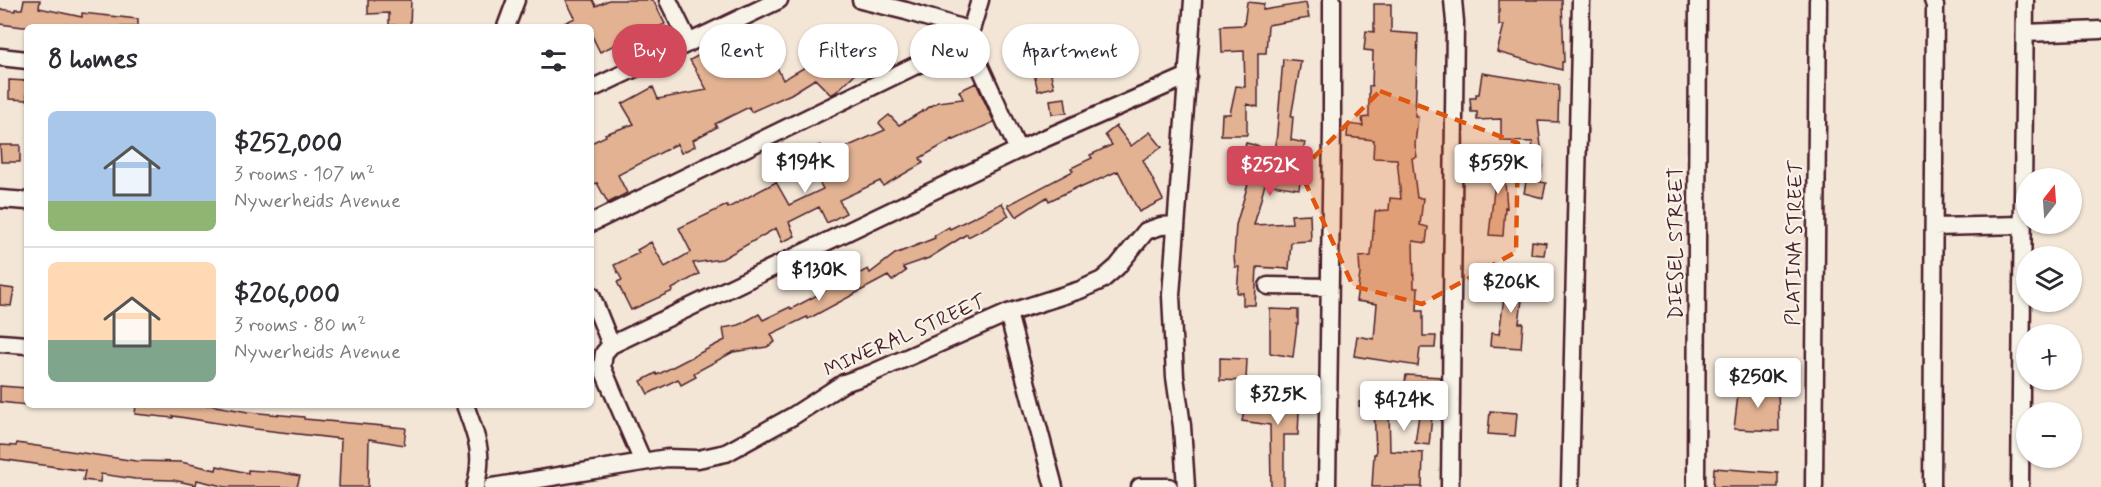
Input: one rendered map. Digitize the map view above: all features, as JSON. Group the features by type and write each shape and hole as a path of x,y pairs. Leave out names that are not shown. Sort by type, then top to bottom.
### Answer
{"street":[{"path":"507,24 516,0"},
{"path":"668,0 689,43"},
{"path":"594,88 779,0"},
{"path":"861,0 906,10 941,24"},
{"path":"973,24 981,0"},
{"path":"1186,487 1172,322 1172,275 1193,0"},
{"path":"1327,487 1332,0"},
{"path":"1450,487 1455,45 1453,0"},
{"path":"1570,487 1581,0"},
{"name":"DIESEL STREET","path":"1696,487 1698,0"},
{"name":"PLATINA STREET","path":"1814,487 1818,0"},
{"path":"1932,487 1935,6 1933,0"},
{"path":"2023,168 2025,0"},
{"path":"2025,33 2101,30"},
{"path":"0,57 24,60"},
{"path":"594,222 910,64"},
{"path":"643,462 602,367 604,353 611,345 1018,150 1188,76"},
{"path":"987,78 1018,150"},
{"path":"0,199 24,201"},
{"name":"MINERAL STREET","path":"492,487 667,458 698,459 726,453 794,416 830,390 844,383 870,374 1008,313 1080,290 1102,280 1117,267 1146,231 1161,226 1176,225"},
{"path":"1934,227 2016,225"},
{"path":"2020,487 2022,234"},
{"path":"1268,286 1329,287"},
{"path":"594,302 611,345"},
{"path":"1008,313 1054,487"},
{"path":"0,343 24,345"},
{"path":"466,408 481,454 480,470 475,487"},
{"path":"1140,487 1169,487"}],"highlighted area":[{"path":"1380,91 1518,143 1516,252 1422,304 1353,286 1300,171"}],"building":[{"path":"24,0 40,0 39,8 82,17 82,13 138,19 138,24 24,24 23,27 0,24 0,9 15,11 15,9 22,9"},
{"path":"368,0 411,0 410,24 389,24 389,13 368,14"},
{"path":"566,0 593,0 596,6 609,0 653,0 665,24 612,24 612,46 600,52 594,40 594,24 562,24 575,18"},
{"path":"1499,0 1562,0 1564,62 1562,62 1562,70 1497,52 1504,25 1499,25"},
{"path":"1247,2 1264,4 1263,10 1306,3 1309,18 1268,25 1266,53 1258,53 1258,107 1247,104 1247,135 1221,135 1222,114 1230,114 1236,86 1245,87 1244,51 1222,52 1221,26 1244,25"},
{"path":"1374,4 1391,4 1391,32 1418,34 1415,117 1418,117 1415,145 1417,157 1412,158 1417,198 1423,198 1420,225 1428,227 1426,243 1413,241 1414,288 1418,288 1417,311 1423,311 1423,336 1436,336 1435,348 1420,348 1418,366 1354,356 1357,336 1374,339 1377,304 1356,301 1360,274 1359,257 1371,256 1375,211 1389,210 1390,198 1401,199 1397,159 1373,158 1374,140 1347,137 1348,124 1363,126 1362,118 1369,117 1369,86 1372,86 1373,51 1364,50 1366,31 1374,32"},
{"path":"699,55 699,76 690,60"},
{"path":"1283,59 1301,61 1291,117 1293,117 1291,140 1305,143 1298,174 1301,174 1299,189 1265,184 1254,225 1292,223 1291,215 1310,214 1311,241 1291,242 1289,269 1257,267 1255,305 1243,305 1243,293 1237,293 1239,267 1235,267 1234,256 1236,225 1248,184 1235,184 1236,170 1240,170 1246,143 1259,146 1259,155 1275,156"},
{"path":"798,71 798,78 851,78 831,95 815,79 791,94 751,112 749,107 715,124 717,127 693,140 695,146 681,153 677,144 618,175 627,193 608,203 597,183 594,184 594,142 606,136 605,134 634,124 622,104 653,87 658,99 707,90 700,78 782,78 783,80"},
{"path":"1482,73 1559,85 1558,122 1538,121 1543,163 1540,182 1546,183 1543,198 1524,193 1533,142 1501,141 1501,119 1477,120 1477,112 1471,112 1470,98 1476,98 1476,94 1479,94"},
{"path":"1035,78 1052,78 1054,87 1038,91"},
{"path":"9,80 24,81 24,100 9,99"},
{"path":"976,83 994,122 953,139 920,158 923,163 883,186 880,181 839,200 846,213 827,223 819,207 789,222 795,236 782,242 776,228 722,259 693,263 699,274 672,289 673,291 631,310 617,282 622,280 614,265 639,253 637,250 651,242 665,267 691,252 679,228 727,205 728,208 776,182 789,205 823,189 809,163 779,170 776,157 797,153 798,157 820,145 826,156 885,130 879,123 889,115 899,125 938,102 963,99 959,91"},
{"path":"1065,98 1067,113 1052,114 1050,100"},
{"path":"1116,126 1131,146 1150,132 1162,147 1143,160 1163,200 1139,212 1118,171 1049,201 1047,197 1016,217 1008,205 1073,171 1071,168 1092,158 1090,155 1112,145 1105,135"},
{"path":"0,145 20,145 20,162 1,162"},
{"path":"1503,156 1507,208 1505,207 1503,236 1489,235 1496,172 1486,172 1485,157"},
{"path":"1002,203 1009,216 968,237 967,234 929,258 903,267 906,271 892,281 888,276 808,319 807,317 771,334 775,342 767,347 733,352 694,373 696,377 681,385 678,379 648,394 641,381 725,340 723,328 739,325 759,314 763,320 790,307 791,309 825,291 819,281 835,272 840,283 868,269 870,273 895,254 935,238 934,236 949,227 950,229"},
{"path":"1532,241 1546,243 1544,255 1531,254"},
{"path":"1506,270 1522,270 1519,323 1523,323 1521,348 1490,346 1491,333 1499,334 1504,298 1506,298"},
{"path":"0,287 14,289 11,306 0,305"},
{"path":"1270,309 1298,310 1293,357 1270,353"},
{"path":"1220,358 1247,359 1246,381 1220,380"},
{"path":"1406,375 1441,377 1440,418 1432,417 1429,445 1415,443 1419,415 1389,410 1390,451 1423,453 1422,487 1372,487 1374,454 1376,454 1374,408 1359,406 1359,402 1403,396"},
{"path":"1762,385 1778,385 1779,431 1734,429 1739,386 1762,388"},
{"path":"0,386 24,388 24,405 0,402"},
{"path":"1285,387 1300,387 1298,435 1284,435 1284,487 1271,487 1270,425 1242,421 1245,407 1269,411 1270,390 1285,390"},
{"path":"136,408 226,408 304,417 304,419 406,428 404,445 369,439 368,487 339,487 341,439 173,416 173,418 135,414"},
{"path":"1490,411 1517,413 1515,436 1488,434"},
{"path":"17,443 136,461 181,462 216,470 217,466 248,473 248,470 300,476 297,487 226,487 197,480 196,485 173,480 135,479 101,474 100,482 83,480 85,471 0,459 0,445 16,446"},
{"path":"1714,468 1778,473 1778,487 1713,487"}]}
